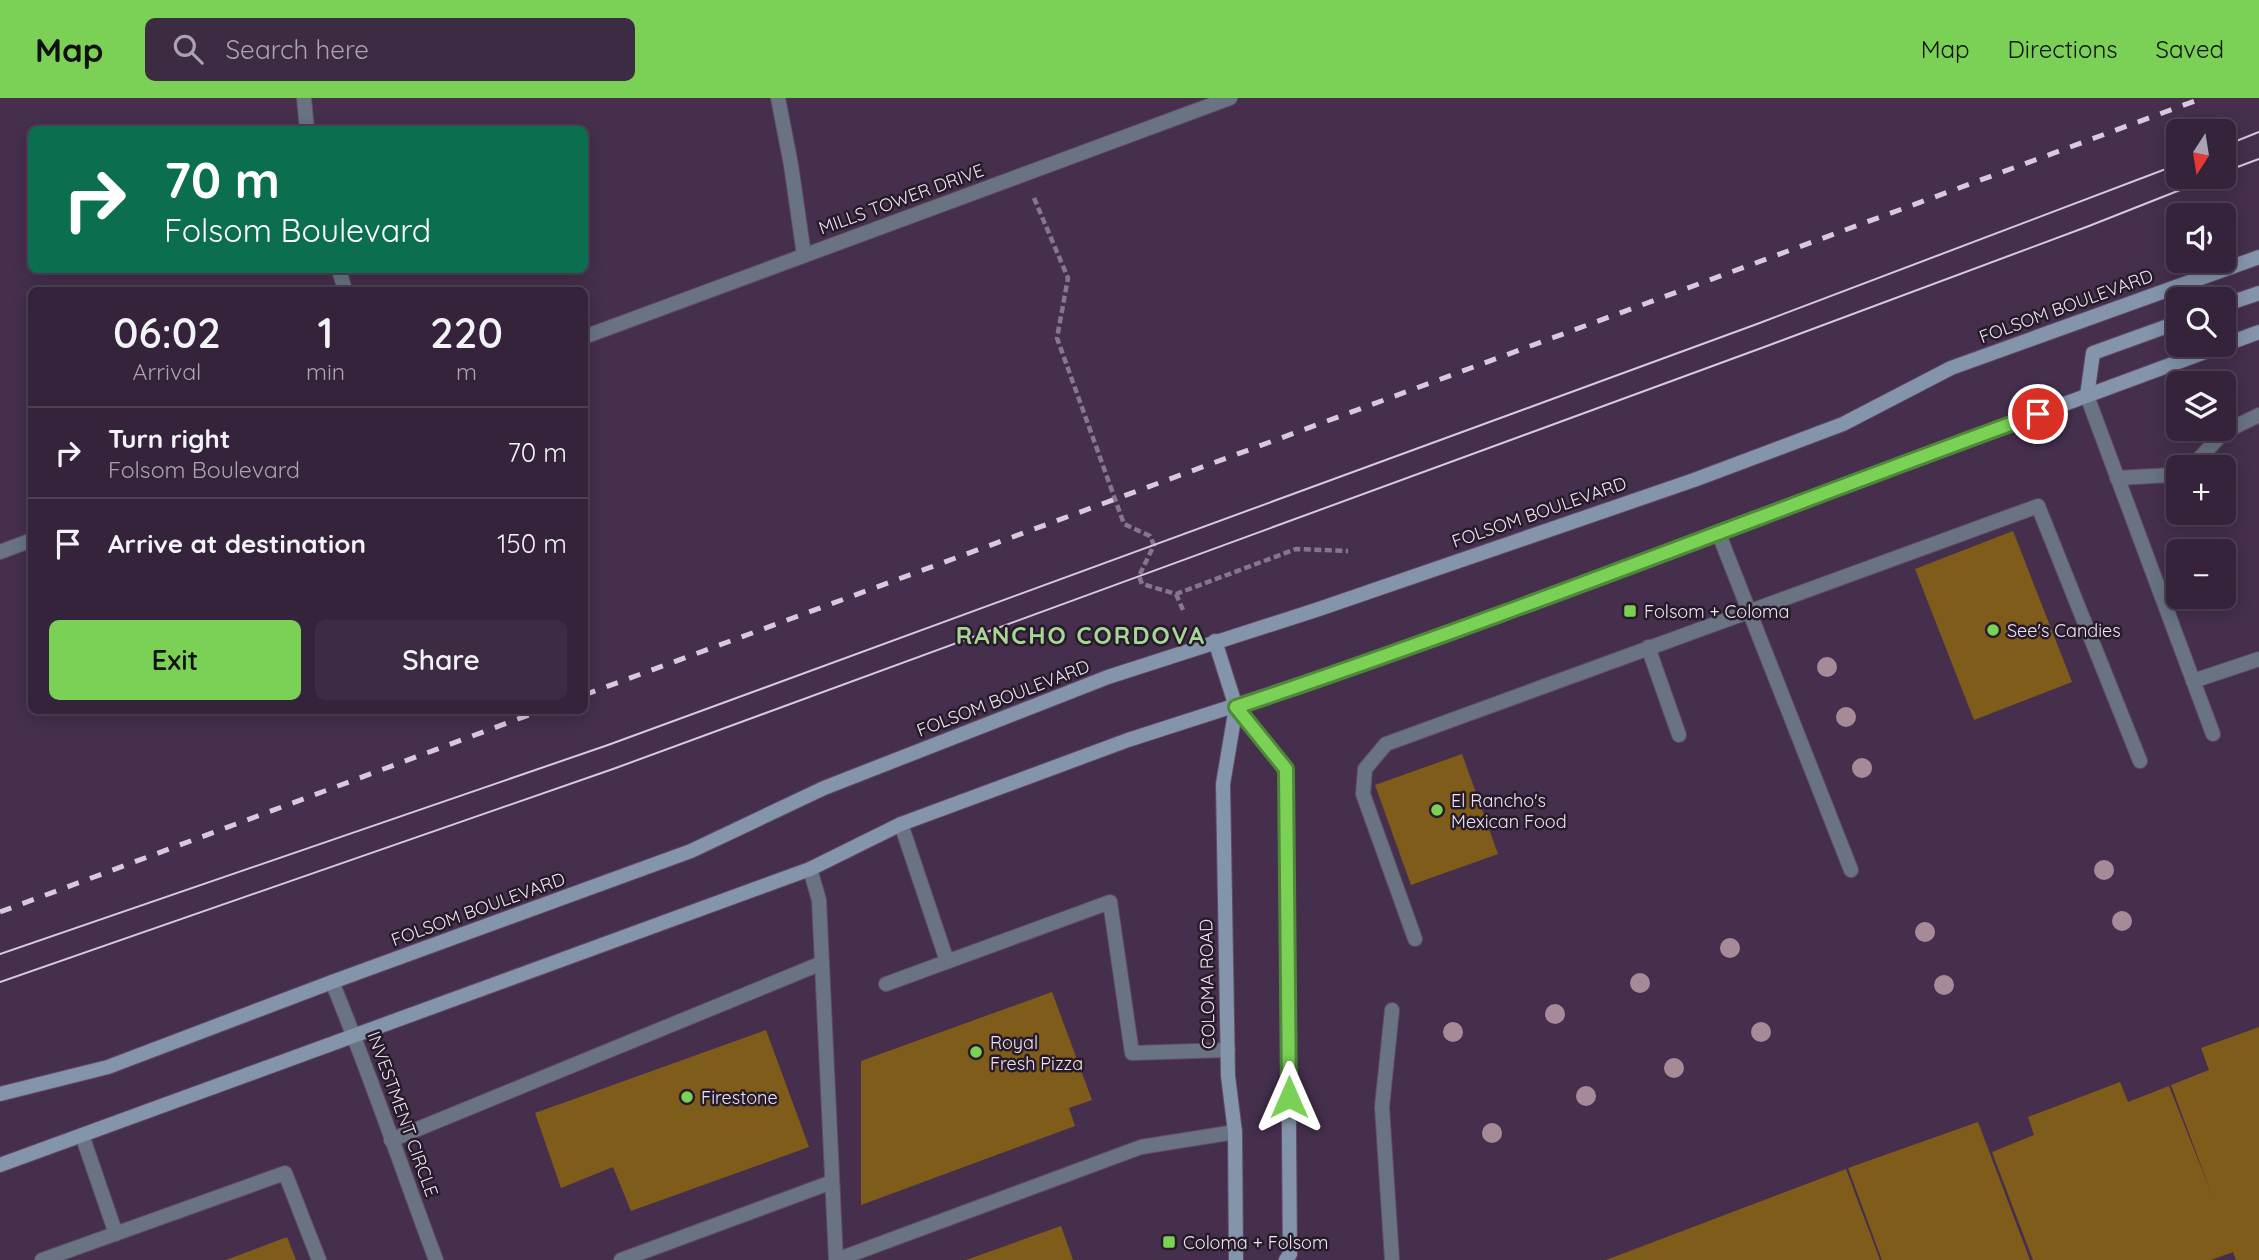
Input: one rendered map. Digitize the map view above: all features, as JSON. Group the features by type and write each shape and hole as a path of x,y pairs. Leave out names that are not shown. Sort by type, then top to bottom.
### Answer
{"main road":[{"name":"FOLSOM BOULEVARD","path":"0,1094 108,1067 691,851 824,788 1108,677 1319,609 1707,475 1843,424 1951,368 2259,257"},
{"path":"2236,301 2259,293"},
{"path":"2087,396 2093,353 2166,327"},
{"path":"0,1165 810,869 901,824 1128,740 1339,672 1573,588 1718,531 2259,332"},
{"name":"COLOMA ROAD","path":"1215,641 1236,707 1286,769 1290,1254 1286,1260"},
{"name":"COLOMA ROAD","path":"1236,707 1223,784 1228,1076 1235,1132 1236,1260"}],"street":[{"path":"304,98 307,126"},
{"path":"778,98 804,255"},
{"name":"MILLS TOWER DRIVE","path":"588,336 1230,98"},
{"path":"2087,396 2213,734"},
{"path":"2203,455 2224,432 2259,415"},
{"path":"2117,478 2166,475"},
{"path":"1415,939 1363,794 1365,769 1386,744 2038,506 2140,761"},
{"path":"1718,531 1851,870"},
{"path":"0,552 28,542"},
{"path":"1648,647 1679,735"},
{"path":"2193,681 2259,659"},
{"path":"901,824 947,961"},
{"path":"810,869 819,900 832,1182 839,1260 1141,1147 1235,1132"},
{"path":"886,984 1110,902 1132,1053 1228,1050"},
{"path":"391,1140 822,963"},
{"name":"INVESTMENT CIRCLE","path":"332,982 354,1034 436,1260"},
{"path":"1392,1010 1382,1107 1392,1260"},
{"path":"82,1135 116,1234"},
{"path":"42,1260 285,1173 319,1260"},
{"path":"621,1260 832,1182"}],"path":[{"path":"1024,174 1069,278 1057,338 1124,524 1150,536 1154,545 1139,576 1142,584 1176,594 1296,549 1348,551"},
{"path":"1176,594 1183,610"}],"building":[{"path":"2013,531 2072,682 1974,720 1915,569"},
{"path":"1462,754 1498,854 1411,885 1375,785"},
{"path":"1052,992 1092,1100 1069,1108 1075,1126 861,1205 861,1061"},
{"path":"2259,1027 2259,1260 2236,1260 2233,1252 2211,1260 2033,1260 1992,1152 2034,1135 2028,1117 2120,1082 2128,1102 2169,1086 2212,1195 2171,1085 2209,1070 2201,1048"},
{"path":"766,1030 809,1147 631,1211 613,1167 561,1188 535,1113"},
{"path":"1978,1122 2030,1260 1882,1260 1848,1168"},
{"path":"1846,1169 1880,1260 1606,1260"},
{"path":"1061,1226 1073,1260 966,1260"},
{"path":"287,1237 296,1260 226,1260"}],"tram line":[{"path":"2236,141 2259,132"},
{"path":"2236,168 2259,159"},
{"path":"0,954 608,745 1757,324 2166,169"},
{"path":"0,982 613,769 1767,346 2183,189"}],"railway":[{"path":"588,694 2203,98"},
{"path":"0,912 531,714"}],"place":[{"name":"Folsom + Coloma","path":"1630,611"},
{"name":"See's Candies","path":"1993,630"},
{"name":"El Rancho's Mexican Food","path":"1437,810"},
{"name":"Royal Fresh Pizza","path":"976,1052"},
{"name":"Firestone","path":"687,1097"},
{"name":"Coloma + Folsom","path":"1169,1242"}],"district":[{"name":"RANCHO CORDOVA","path":"1081,635"}],"route":[{"path":"1289,1097 1286,769 1236,707 1573,588 1718,531 2038,414"}]}
